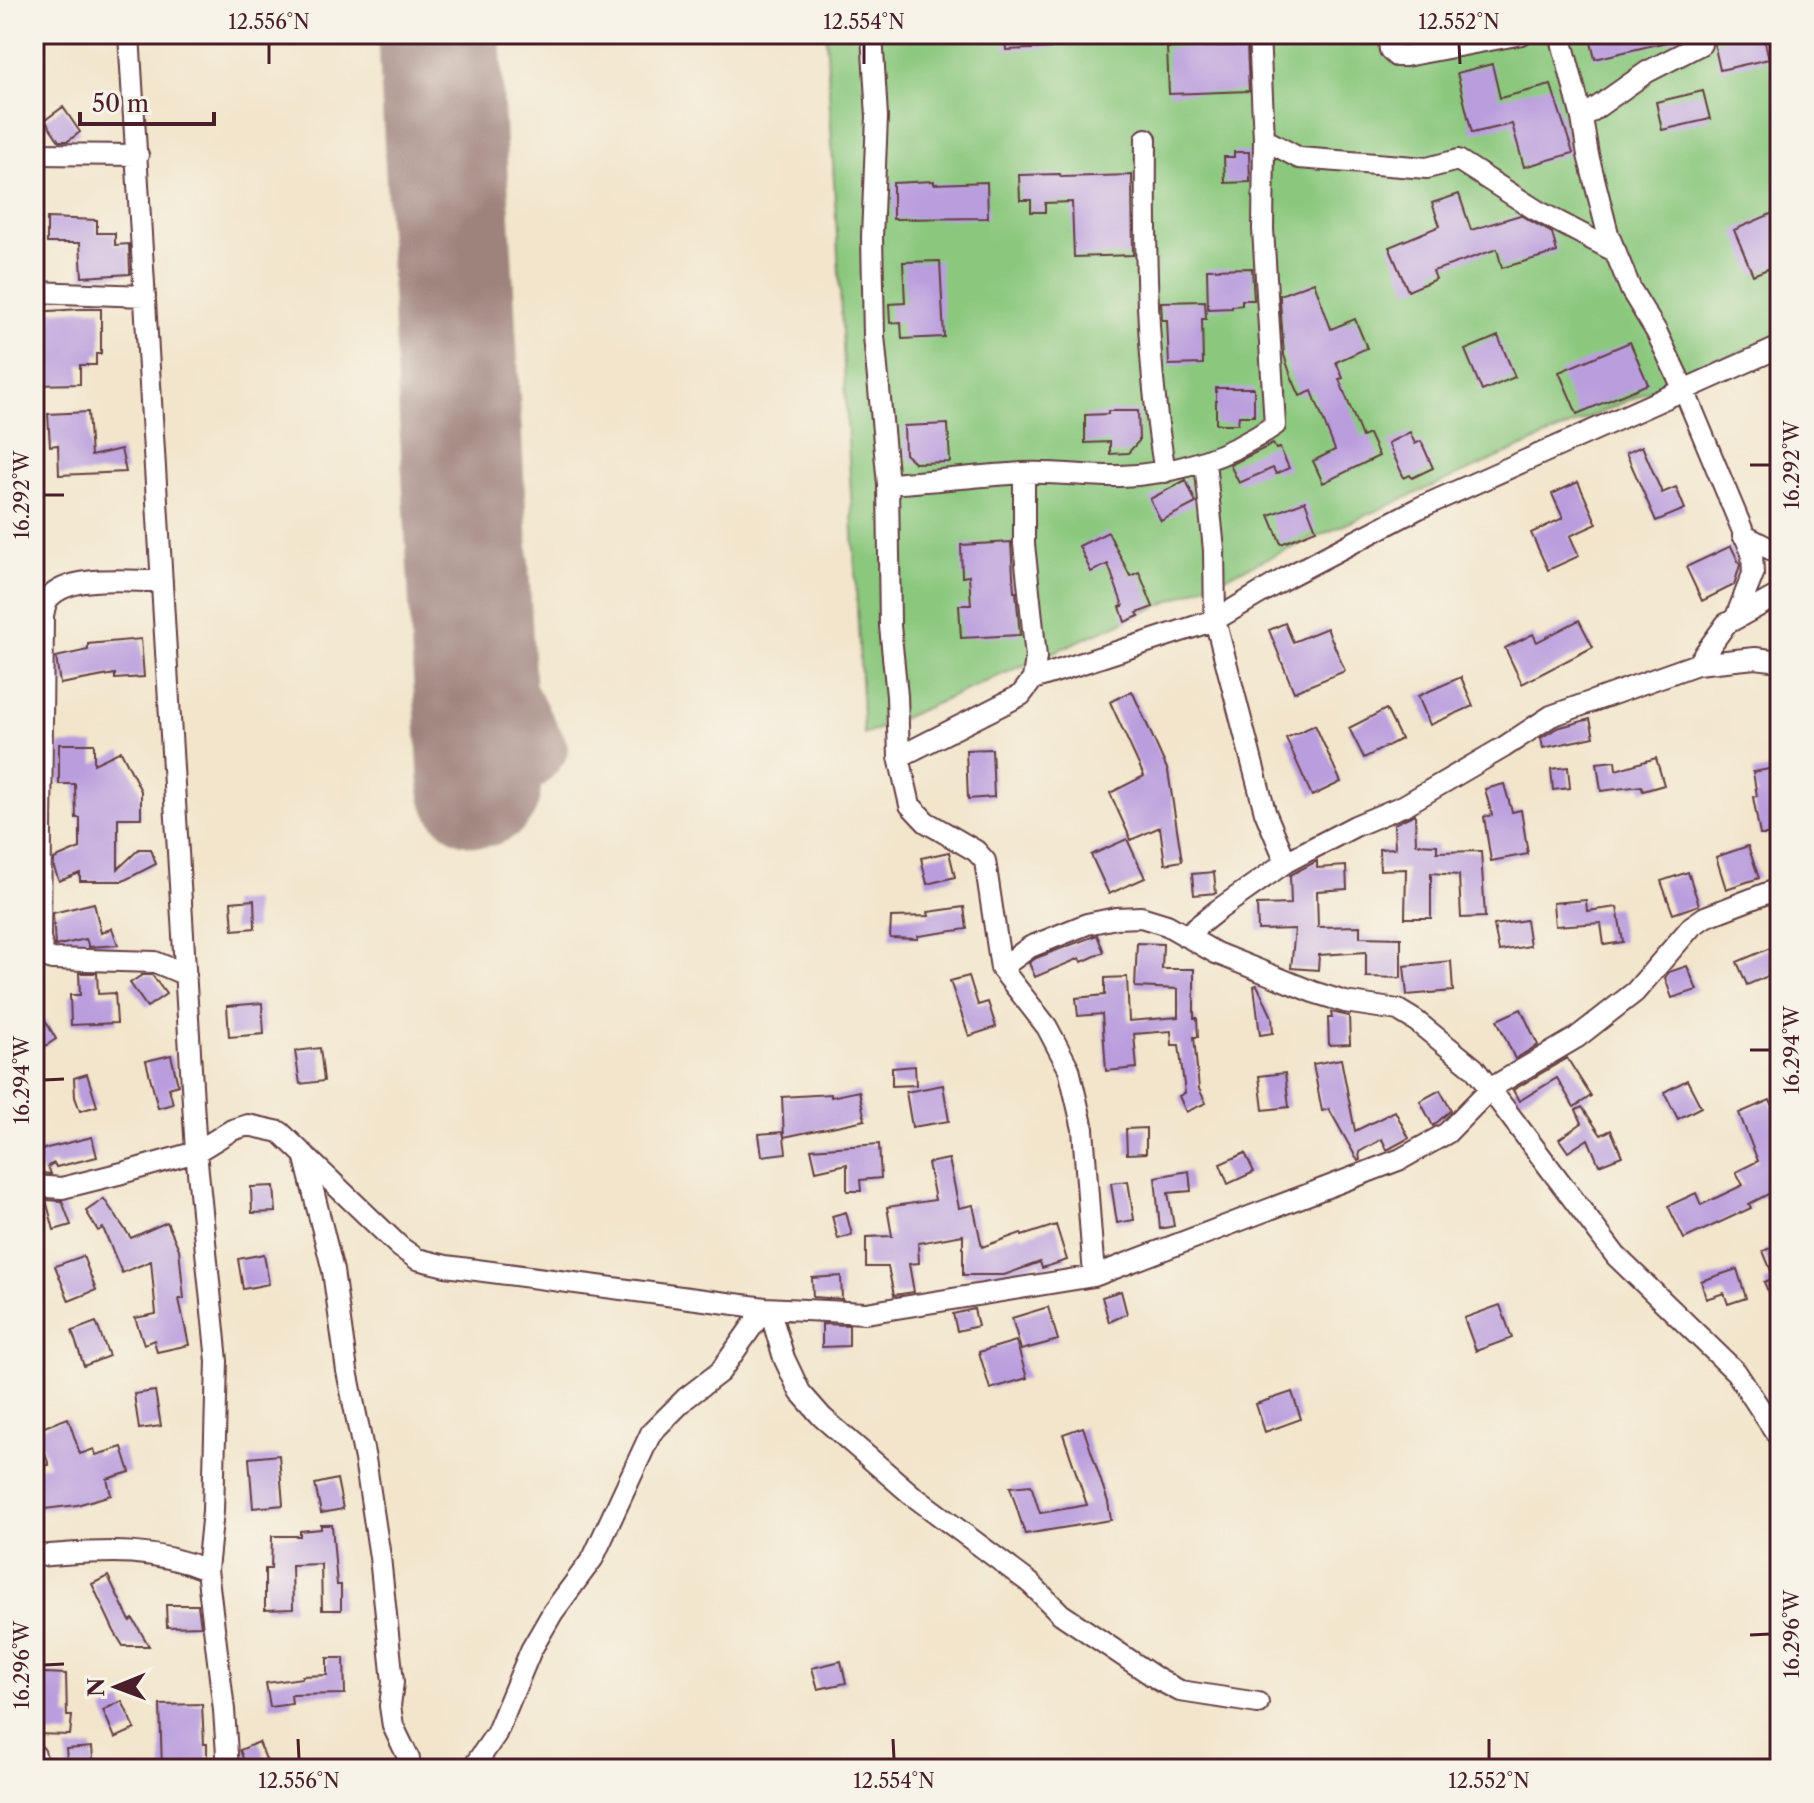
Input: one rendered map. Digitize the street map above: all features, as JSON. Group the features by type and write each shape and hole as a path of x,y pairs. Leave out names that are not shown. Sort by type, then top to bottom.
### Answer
{"street":[{"path":"129,34 196,1152 217,1361 213,1511 207,1570 228,1769"},
{"path":"872,34 877,105 872,237 874,336 888,484 890,626 899,757 910,805 926,822 969,847 985,861 1001,968 1047,1027 1069,1069 1083,1129 1094,1276"},
{"path":"888,484 1024,473 1119,476 1165,472 1205,462 1251,442 1275,425 1263,229 1264,139 1259,34"},
{"path":"1388,34 1390,50 1396,56 1405,56 1522,34"},
{"path":"1560,34 1582,118 1588,155 1616,252 1631,290 1656,331 1684,390 1752,553 1753,574 1736,617"},
{"path":"1582,118 1647,72 1701,44 1698,34"},
{"path":"1146,139 1145,271 1155,411 1165,472"},
{"path":"1264,139 1299,158 1427,168 1458,160 1536,210 1616,252"},
{"path":"34,154 138,155"},
{"path":"34,292 145,296"},
{"path":"1033,679 1215,620 1289,576 1419,508 1780,347"},
{"path":"1205,462 1214,550 1215,620 1265,812 1286,862"},
{"path":"899,757 1021,695 1033,679 1036,657 1025,560 1024,473"},
{"path":"1743,535 1780,554"},
{"path":"162,581 88,582 62,587 47,600 43,616 37,836 40,938 44,956 85,961 155,962 186,975"},
{"path":"1697,664 1716,635 1736,617 1780,594"},
{"path":"1185,936 1286,862 1417,798 1551,716 1697,664 1755,658 1780,661"},
{"path":"34,1186 62,1188 196,1152 232,1130 248,1125 280,1132 400,1247 417,1259 446,1266 765,1308 866,1313 1094,1276 1401,1159 1447,1133 1491,1088 1567,1044 1627,998 1648,979 1692,926 1705,917 1780,888"},
{"path":"1001,968 1030,947 1087,924 1141,917 1167,925 1216,953 1313,992 1345,1002 1398,1010 1456,1052 1491,1088 1505,1112 1616,1256 1736,1372 1780,1439"},
{"path":"304,1154 333,1271 347,1371 380,1557 393,1682 390,1706 393,1726 409,1759 409,1769"},
{"path":"765,1308 772,1318 784,1358 800,1392 822,1417 912,1495 1030,1583 1061,1614 1159,1680 1180,1691 1258,1703"},
{"path":"472,1769 496,1734 531,1650 553,1612 593,1558 651,1433 686,1398 720,1372 765,1308"},
{"path":"34,1556 138,1551 178,1558 207,1570"},
{"path":"35,1755 36,1769"}],"green space":[{"path":"826,34 1780,34 1780,334 864,735"}],"building":[{"path":"1005,34 1051,34 1051,48 1006,50"},
{"path":"1589,34 1683,34 1683,38 1595,59"},
{"path":"1724,34 1763,34 1769,59 1720,70 1714,43 1725,40"},
{"path":"1247,45 1249,91 1169,94 1167,48"},
{"path":"1492,64 1500,98 1551,85 1573,153 1524,167 1512,124 1472,133 1457,73"},
{"path":"1703,91 1710,119 1662,130 1656,102"},
{"path":"63,107 80,132 68,141 59,141 45,120"},
{"path":"1234,152 1249,152 1250,182 1225,183 1224,157 1234,157"},
{"path":"1060,174 1061,177 1132,175 1133,255 1074,257 1072,202 1045,203 1045,212 1031,212 1031,200 1020,200 1019,175"},
{"path":"934,181 934,184 987,182 988,218 893,219 893,183"},
{"path":"1459,194 1471,230 1520,215 1552,233 1557,252 1502,268 1497,249 1433,271 1436,279 1408,291 1389,247 1440,226 1432,203"},
{"path":"1773,213 1780,229 1780,264 1753,275 1734,230"},
{"path":"47,218 97,220 97,233 115,233 115,245 129,244 130,274 82,277 80,243 47,243"},
{"path":"940,261 944,337 902,339 901,322 890,323 889,304 905,303 903,262"},
{"path":"1252,268 1254,300 1242,300 1242,305 1232,308 1208,309 1207,269"},
{"path":"1314,282 1331,329 1355,319 1367,348 1336,362 1343,378 1339,379 1362,437 1369,434 1379,456 1323,483 1313,461 1335,450 1312,391 1300,396 1291,376 1284,355 1280,301 1280,295"},
{"path":"1205,301 1206,319 1202,319 1203,364 1169,365 1167,320 1162,320 1161,302"},
{"path":"101,309 101,354 96,354 96,365 80,365 80,384 34,385 34,312"},
{"path":"1498,336 1515,377 1482,391 1465,350"},
{"path":"1630,342 1648,384 1577,414 1559,372"},
{"path":"1216,388 1254,388 1254,416 1239,416 1238,424 1216,424"},
{"path":"1108,411 1138,411 1139,441 1128,453 1110,454 1110,442 1085,443 1085,415 1108,414"},
{"path":"88,412 91,456 121,449 126,472 59,475 58,445 50,446 48,414"},
{"path":"948,424 950,462 915,463 905,454 904,426"},
{"path":"1410,432 1415,444 1421,441 1433,468 1412,478 1410,475 1404,478 1388,443"},
{"path":"1273,444 1276,449 1280,448 1289,468 1276,474 1273,468 1239,483 1230,465"},
{"path":"1642,446 1662,493 1676,487 1685,509 1656,521 1626,453"},
{"path":"1186,480 1196,503 1161,521 1150,499"},
{"path":"1578,482 1597,524 1570,536 1579,556 1548,570 1531,533 1563,518 1552,494"},
{"path":"1305,501 1316,530 1281,544 1269,515"},
{"path":"1108,532 1130,576 1139,572 1153,607 1125,622 1120,607 1123,606 1108,564 1091,572 1079,546"},
{"path":"1011,542 1020,635 961,638 959,605 971,605 969,576 962,577 961,545"},
{"path":"1731,546 1740,565 1734,585 1702,601 1686,567"},
{"path":"1579,620 1593,647 1522,684 1505,648 1533,634 1537,642"},
{"path":"1285,623 1293,642 1327,628 1345,671 1294,692 1269,630"},
{"path":"141,639 144,677 115,679 115,674 60,684 56,657 88,650 88,644"},
{"path":"1461,677 1473,706 1430,725 1418,696"},
{"path":"1132,691 1168,771 1182,861 1165,864 1160,827 1131,840 1110,793 1144,776 1110,702"},
{"path":"1386,709 1401,739 1364,758 1349,728"},
{"path":"1590,719 1594,737 1543,748 1541,738 1557,728"},
{"path":"1315,725 1341,782 1312,796 1286,738"},
{"path":"59,744 94,744 94,764 121,751 141,791 141,818 118,818 118,869 139,849 151,849 156,864 123,881 80,881 80,873 59,881 54,859 80,848 80,818 76,818 75,784 59,784"},
{"path":"992,749 994,797 968,799 966,750"},
{"path":"1656,758 1664,785 1643,791 1641,786 1601,791 1597,763 1615,761 1616,770"},
{"path":"1568,767 1570,788 1553,790 1551,769"},
{"path":"1780,767 1780,835 1760,835 1753,797 1757,796 1753,772"},
{"path":"1504,784 1512,812 1521,810 1528,854 1491,861 1484,817 1492,815 1485,789"},
{"path":"1415,814 1416,844 1437,845 1437,852 1481,851 1485,917 1461,918 1459,875 1431,873 1431,918 1405,918 1406,869 1380,870 1379,849 1395,848 1394,824"},
{"path":"1127,839 1145,878 1109,894 1091,855"},
{"path":"1748,846 1759,878 1726,889 1716,857"},
{"path":"949,852 955,877 927,884 921,858"},
{"path":"1317,861 1317,868 1346,866 1347,889 1317,891 1318,927 1360,926 1360,937 1401,938 1401,978 1366,977 1366,952 1319,955 1318,970 1291,968 1295,929 1258,930 1257,905 1291,904 1290,875"},
{"path":"1214,872 1216,893 1194,895 1192,874"},
{"path":"1688,872 1699,905 1673,914 1661,881"},
{"path":"254,900 255,928 233,930 231,902"},
{"path":"1586,900 1587,911 1617,907 1623,942 1604,945 1601,923 1555,926 1553,903"},
{"path":"94,903 101,933 112,928 118,945 89,947 86,939 55,946 53,913"},
{"path":"964,907 967,929 918,936 918,939 890,938 891,917 929,916 928,912"},
{"path":"1526,920 1530,946 1499,951 1494,925"},
{"path":"1097,935 1104,952 1082,962 1080,958 1035,977 1029,963 1036,958"},
{"path":"1137,943 1163,944 1162,969 1194,969 1194,1018 1197,1018 1198,1037 1194,1037 1199,1089 1206,1103 1186,1112 1179,1096 1185,1093 1179,1045 1172,1045 1171,1031 1134,1034 1137,1068 1106,1071 1102,1014 1078,1016 1076,998 1105,995 1105,978 1127,977 1129,1021 1178,1017 1178,989 1135,987"},
{"path":"1770,948 1780,971 1747,985 1737,962"},
{"path":"1451,961 1453,991 1407,995 1404,966"},
{"path":"1687,966 1697,990 1672,998 1665,978 1669,972"},
{"path":"79,973 97,973 98,994 115,993 117,1023 71,1025 70,995 80,995"},
{"path":"142,975 152,975 166,994 147,1007 130,983"},
{"path":"969,976 978,1005 988,1002 996,1027 969,1036 950,981"},
{"path":"1257,985 1272,1017 1273,1033 1260,1035 1254,986"},
{"path":"34,1001 56,1039 41,1049 34,1037"},
{"path":"262,1003 264,1034 229,1037 227,1006"},
{"path":"1521,1009 1538,1045 1515,1059 1497,1020"},
{"path":"1331,1012 1349,1016 1350,1044 1329,1045 1328,1018 1332,1018"},
{"path":"320,1048 324,1081 300,1084 295,1051"},
{"path":"171,1055 178,1085 169,1088 173,1104 158,1108 146,1061"},
{"path":"1567,1058 1591,1096 1574,1107 1557,1078 1519,1101 1513,1090"},
{"path":"1341,1059 1355,1131 1395,1111 1409,1138 1387,1150 1382,1139 1359,1152 1358,1161 1329,1109 1322,1111 1313,1064"},
{"path":"915,1066 916,1085 892,1086 892,1068"},
{"path":"1285,1073 1289,1107 1263,1110 1259,1076"},
{"path":"87,1074 97,1106 80,1111 75,1097 74,1078"},
{"path":"1687,1080 1701,1107 1678,1119 1664,1092"},
{"path":"943,1085 949,1121 912,1127 906,1092"},
{"path":"1440,1090 1451,1110 1433,1126 1420,1101"},
{"path":"859,1091 865,1120 784,1137 786,1153 762,1156 759,1134 783,1132 784,1136 782,1097 831,1094 831,1097"},
{"path":"1770,1100 1780,1122 1780,1188 1749,1204 1751,1208 1684,1239 1668,1206 1696,1193 1701,1205 1743,1185 1736,1172 1758,1161 1739,1113"},
{"path":"1582,1107 1601,1135 1611,1130 1622,1156 1599,1165 1588,1139 1568,1152 1559,1139 1582,1123 1576,1110"},
{"path":"1146,1128 1146,1153 1127,1154 1126,1129"},
{"path":"92,1137 97,1157 56,1167 54,1163 48,1166 51,1174 41,1173 35,1151"},
{"path":"879,1144 881,1178 860,1180 861,1191 847,1191 847,1164 816,1171 811,1149"},
{"path":"1245,1153 1254,1172 1228,1184 1220,1164"},
{"path":"949,1159 959,1208 973,1205 982,1247 1056,1225 1067,1260 1042,1268 1040,1262 1004,1275 963,1275 963,1235 918,1243 919,1263 909,1264 914,1292 894,1295 888,1267 866,1267 866,1237 892,1236 887,1207 935,1200 928,1163"},
{"path":"1189,1171 1191,1191 1168,1193 1174,1226 1160,1229 1155,1177"},
{"path":"1128,1181 1134,1220 1117,1223 1111,1183"},
{"path":"274,1186 276,1212 252,1213 251,1187"},
{"path":"104,1199 131,1238 167,1222 179,1249 184,1299 179,1299 189,1345 157,1352 154,1340 144,1344 135,1318 156,1314 151,1261 122,1273 103,1228 98,1231 86,1211"},
{"path":"46,1200 62,1201 71,1225 54,1230"},
{"path":"846,1212 852,1235 838,1239 832,1216"},
{"path":"1780,1244 1780,1319 1764,1282 1774,1278 1763,1251"},
{"path":"264,1254 269,1284 243,1289 238,1259"},
{"path":"83,1256 96,1290 69,1301 55,1266"},
{"path":"1737,1269 1746,1298 1728,1304 1724,1293 1706,1299 1701,1281"},
{"path":"841,1276 842,1299 813,1297 812,1278"},
{"path":"1121,1291 1127,1314 1109,1322 1102,1297"},
{"path":"1500,1305 1512,1338 1476,1351 1464,1318"},
{"path":"1048,1307 1058,1340 1021,1350 1012,1318"},
{"path":"974,1309 978,1326 957,1331 953,1314"},
{"path":"96,1322 109,1356 84,1366 72,1331"},
{"path":"822,1324 849,1325 849,1346 822,1347"},
{"path":"1016,1341 1027,1378 990,1389 979,1352"},
{"path":"155,1391 161,1426 139,1429 134,1394"},
{"path":"1292,1392 1301,1419 1265,1432 1256,1404"},
{"path":"68,1418 80,1454 94,1449 96,1455 122,1447 130,1472 107,1479 111,1495 77,1505 37,1510 34,1467 49,1465 36,1430"},
{"path":"1083,1427 1111,1520 1025,1534 1010,1487 1031,1485 1040,1513 1087,1505 1063,1434"},
{"path":"279,1455 283,1505 253,1508 249,1458"},
{"path":"337,1479 343,1509 321,1513 315,1484"},
{"path":"321,1525 332,1525 337,1585 341,1585 341,1610 322,1610 321,1564 292,1565 293,1609 265,1610 265,1569 271,1569 272,1536 300,1536 300,1531 321,1529"},
{"path":"108,1576 130,1621 133,1619 149,1646 123,1646 114,1631 92,1584"},
{"path":"166,1605 198,1605 201,1626 167,1627"},
{"path":"327,1658 344,1658 345,1694 291,1695 292,1704 270,1707 266,1683 327,1675"},
{"path":"841,1661 846,1683 818,1689 812,1668"},
{"path":"66,1674 67,1716 72,1716 70,1735 34,1734 34,1676"},
{"path":"122,1701 135,1729 115,1738 103,1710"},
{"path":"202,1704 207,1769 162,1769 160,1705"},
{"path":"259,1742 270,1769 247,1769 240,1750"},
{"path":"92,1747 94,1769 68,1769 66,1749"}],"taxiway":[{"path":"469,587 494,659 544,749 528,768 511,777 494,778 474,771 453,747 451,718 474,668"}],"runway":[{"path":"439,34 480,786"}]}
